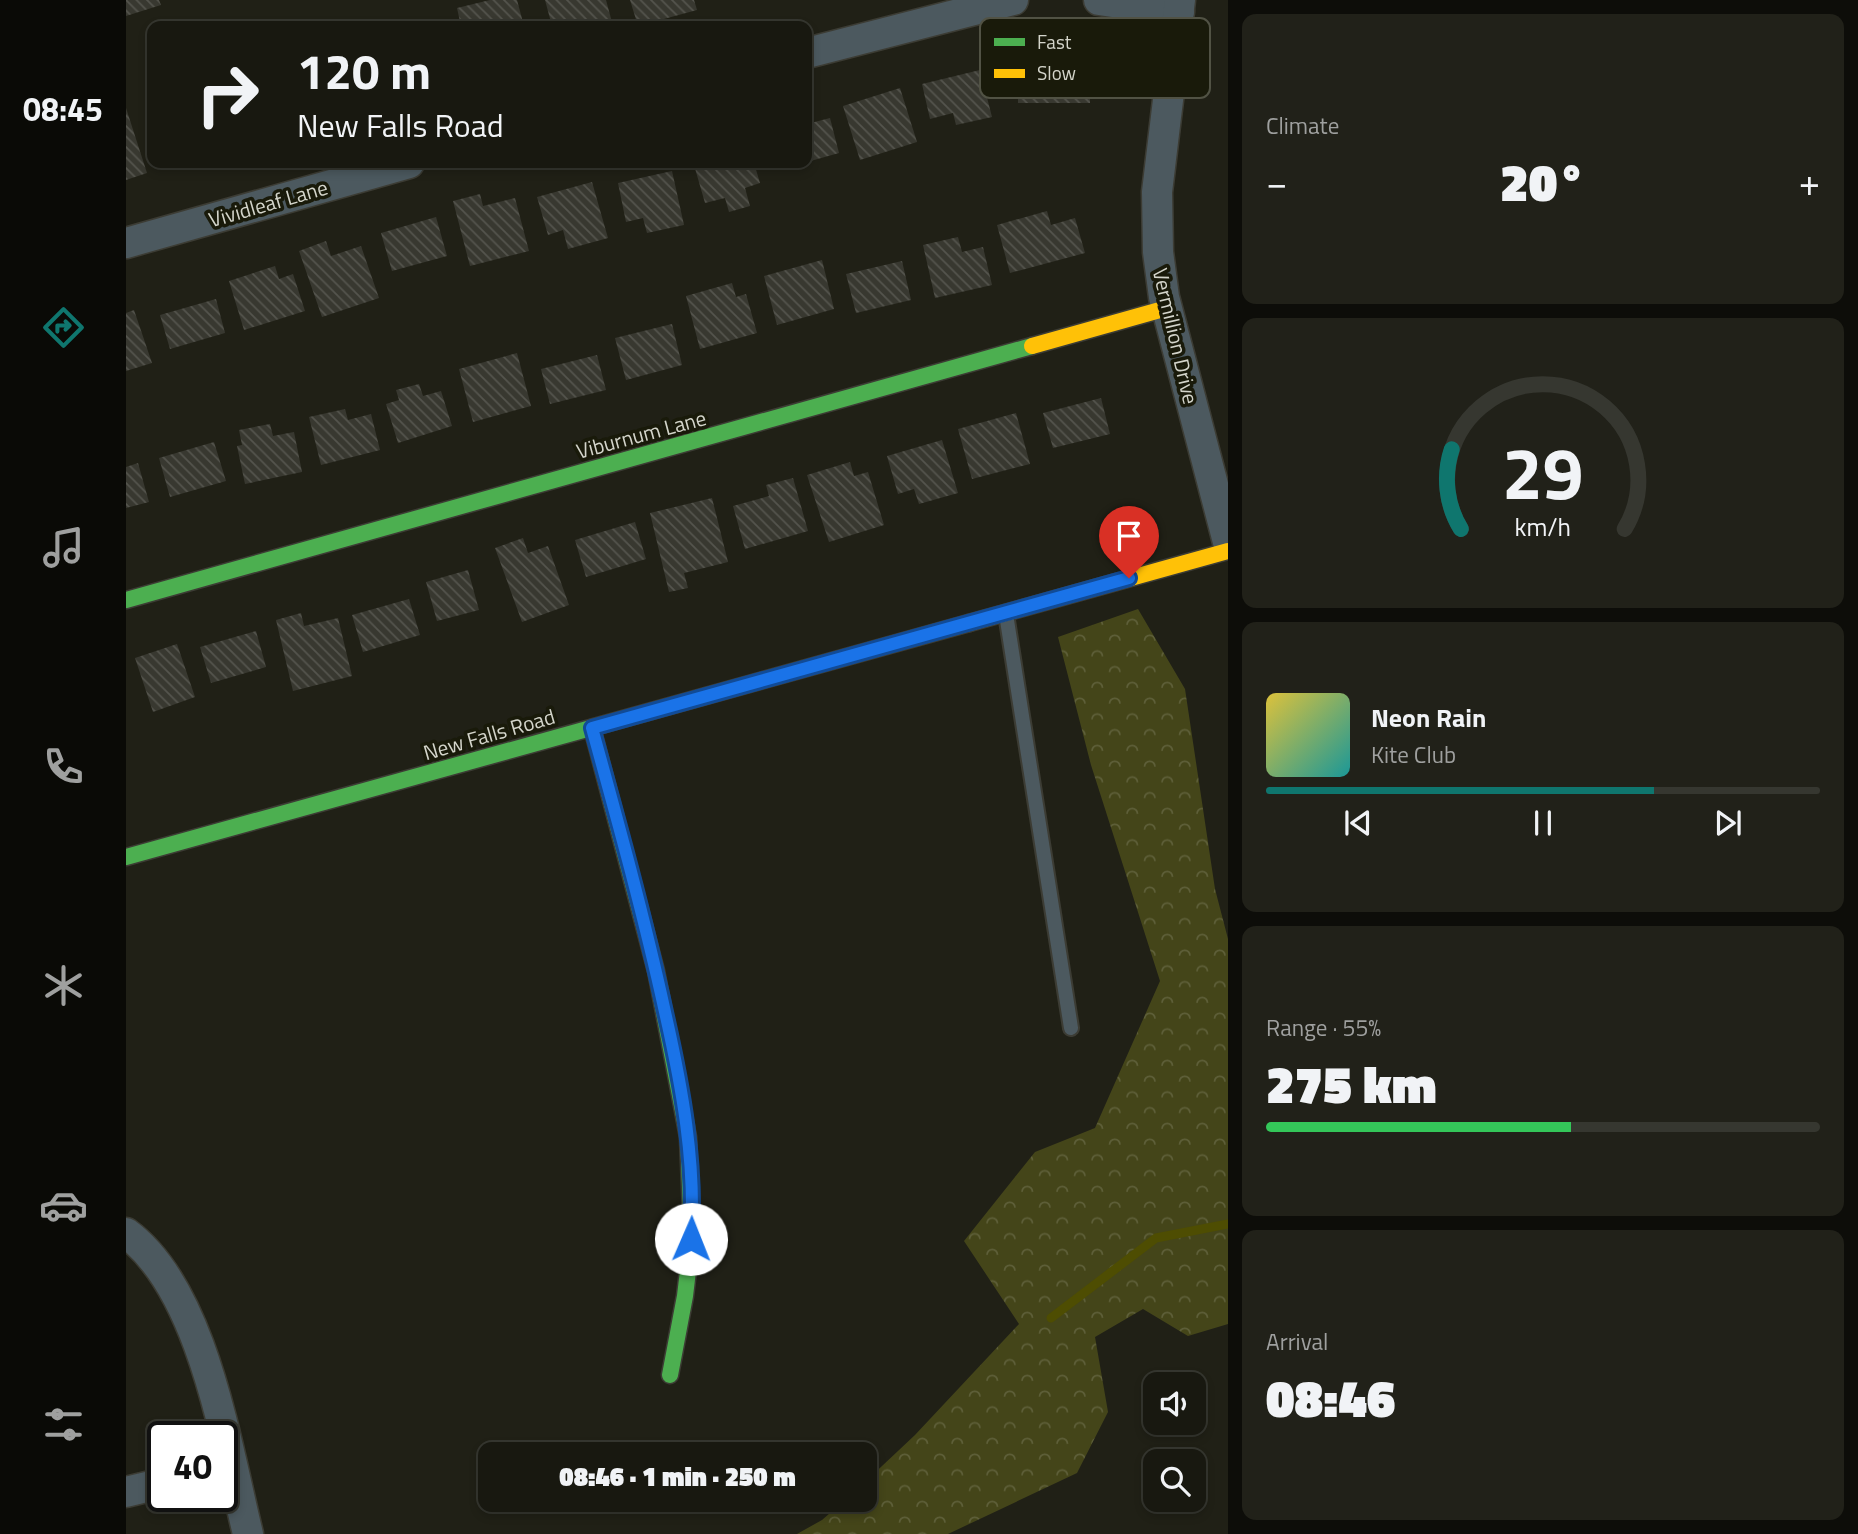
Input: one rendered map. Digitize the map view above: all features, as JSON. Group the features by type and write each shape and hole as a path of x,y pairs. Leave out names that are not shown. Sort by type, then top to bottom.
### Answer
{"street":[{"path":"812,52 1013,0"},
{"path":"1099,0 1180,6"},
{"name":"Vermillion Drive","path":"1169,98 1157,192 1158,253 1167,308 1228,542"},
{"name":"Vividleaf Lane","path":"126,243 391,168"},
{"name":"Viburnum Lane","path":"126,600 1167,308"},
{"name":"New Falls Road","path":"126,857 1228,551"},
{"path":"592,728 649,938 681,1086 690,1146 693,1217 689,1282 670,1375"},
{"path":"126,1233 158,1263 174,1286 204,1360 217,1421"},
{"path":"126,1492 147,1487"},
{"path":"238,1502 248,1534"}],"lane":[{"path":"1006,613 1071,1028"}],"green space":[{"path":"1138,609 1185,689 1215,889 1228,939 1228,1324 1188,1336 1143,1309 1095,1337 1108,1412 1077,1473 948,1534 797,1534 831,1512 877,1512 877,1471 915,1435 1019,1324 964,1241 1035,1152 1095,1128 1160,981 1091,765 1058,637"}],"building":[{"path":"126,0 159,0 161,5 126,16"},
{"path":"490,0 517,0 523,21 460,21 457,8"},
{"path":"545,0 606,0 612,21 551,21"},
{"path":"630,0 694,0 697,10 656,21 636,21"},
{"path":"980,70 980,98 987,98 992,117 956,125 953,113 930,119 922,84"},
{"path":"900,88 917,142 860,160 843,106"},
{"path":"1018,98 1090,98 1090,103 1018,103"},
{"path":"126,108 147,173 126,180"},
{"path":"830,118 839,153 812,161 812,123"},
{"path":"695,168 756,168 760,183 745,188 750,206 729,212 725,198 705,203"},
{"path":"672,171 684,225 647,233 643,218 626,222 618,183"},
{"path":"592,182 608,238 568,249 563,230 548,235 537,197"},
{"path":"480,194 483,206 515,198 529,251 470,266 453,201"},
{"path":"1047,211 1051,225 1075,218 1085,253 1010,273 997,225"},
{"path":"436,217 447,256 392,271 381,233"},
{"path":"958,237 962,252 983,247 992,285 935,298 923,245"},
{"path":"326,241 331,256 361,246 379,298 322,317 299,251"},
{"path":"822,260 834,309 777,325 764,276"},
{"path":"902,261 911,300 856,313 846,274"},
{"path":"275,266 279,279 293,274 305,311 244,330 229,281"},
{"path":"732,283 736,297 746,294 757,333 700,349 686,296"},
{"path":"216,299 225,333 170,349 160,315"},
{"path":"134,310 152,363 126,371 126,313"},
{"path":"672,324 682,365 626,380 615,338"},
{"path":"517,353 531,406 473,422 459,369"},
{"path":"597,355 606,390 550,404 541,369"},
{"path":"419,384 423,396 441,391 452,426 398,443 386,404 399,400 396,390"},
{"path":"1101,398 1110,434 1053,448 1043,413"},
{"path":"345,409 348,420 371,414 380,450 321,465 309,417"},
{"path":"1016,413 1030,464 972,479 958,429"},
{"path":"270,424 273,436 294,432 302,472 245,484 237,446 242,445 239,430"},
{"path":"942,440 958,493 919,504 914,489 898,494 887,456"},
{"path":"214,442 226,481 170,497 159,458"},
{"path":"850,462 854,476 868,472 884,525 829,542 807,475"},
{"path":"138,463 149,502 126,508 126,467"},
{"path":"793,478 808,531 745,549 733,506 769,496 766,485"},
{"path":"712,498 728,562 684,573 688,588 669,592 650,513"},
{"path":"635,522 646,559 586,577 575,540"},
{"path":"523,538 528,553 548,546 569,605 522,622 495,548"},
{"path":"468,570 479,610 437,621 426,582"},
{"path":"409,599 420,635 363,652 352,615"},
{"path":"301,613 304,626 338,618 352,676 293,691 276,620"},
{"path":"256,631 266,667 211,683 200,647"},
{"path":"177,644 195,697 153,712 135,658"}],"waterway":[{"path":"1051,1318 1156,1238 1228,1224"}],"traffic: fast":[{"path":"126,600 1032,346"},
{"path":"126,857 969,623"},
{"path":"592,728 656,971 688,1137 692,1237 685,1296 670,1375"}],"traffic: slow":[{"path":"1032,346 1167,308"},
{"path":"969,623 1228,551"}],"route":[{"path":"691,1239 693,1217 690,1146 681,1086 649,938 592,728 1129,578"}]}
